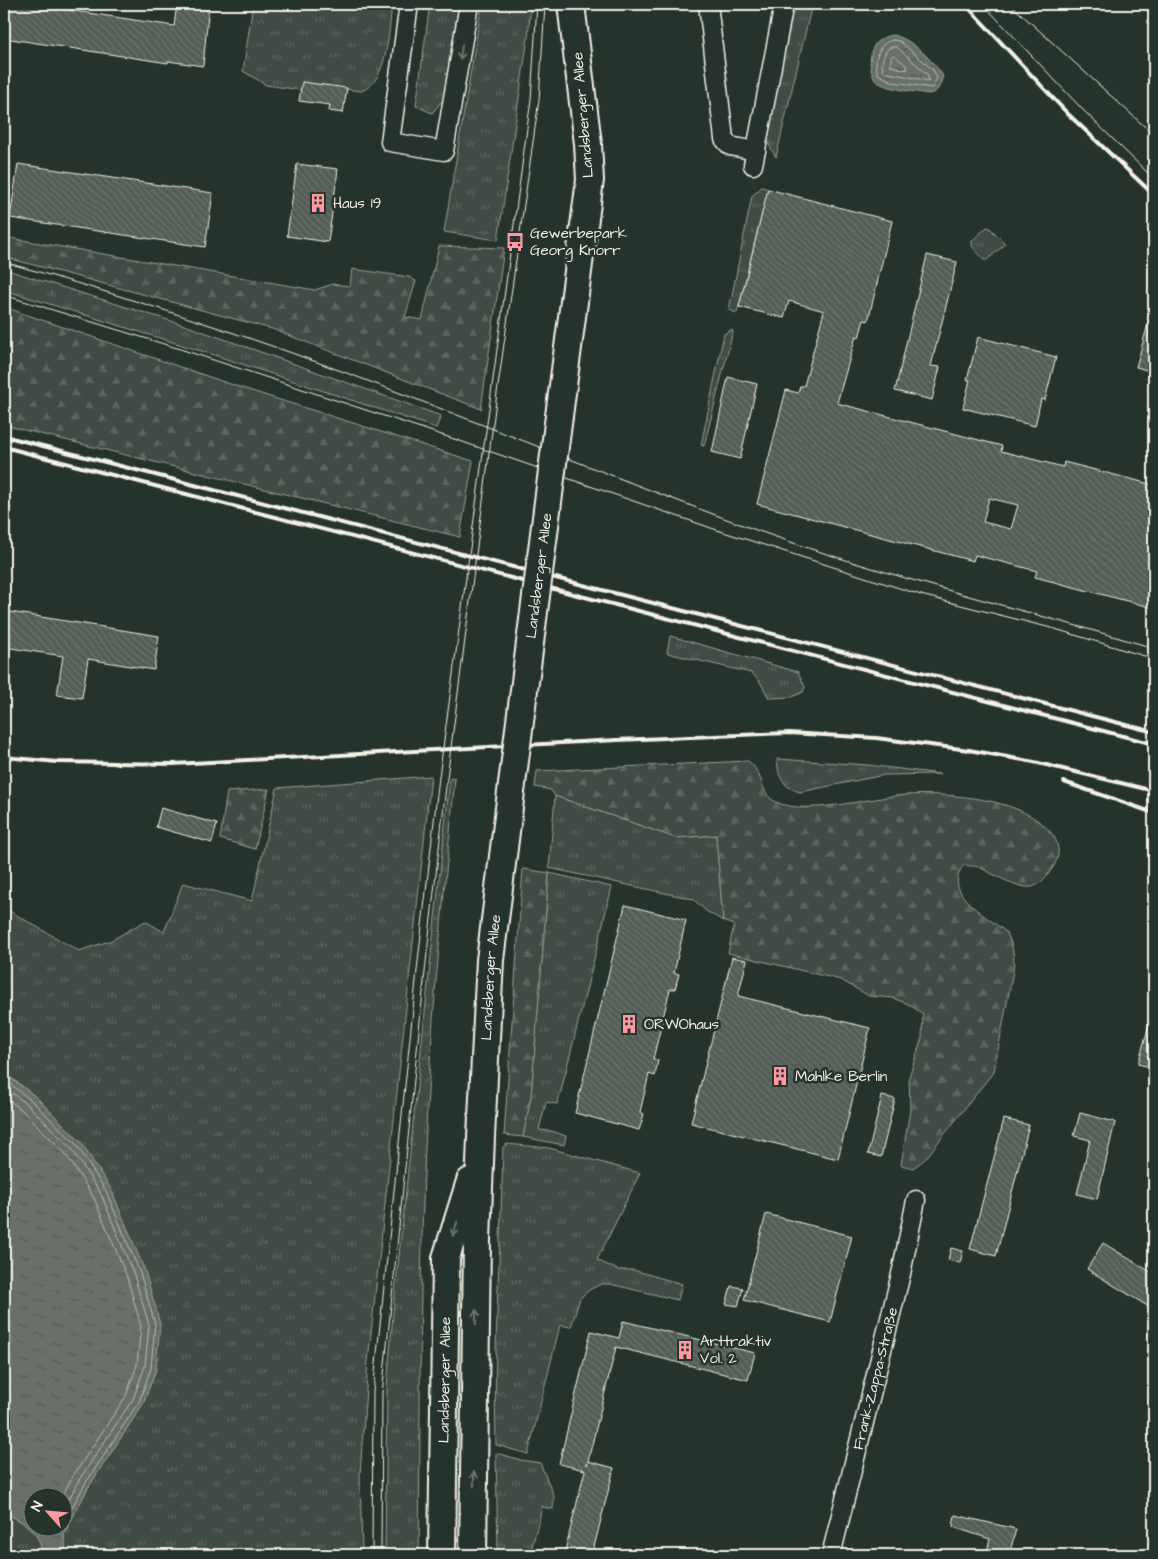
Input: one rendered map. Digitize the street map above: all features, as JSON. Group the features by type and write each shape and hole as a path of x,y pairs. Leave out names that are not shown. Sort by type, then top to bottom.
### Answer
{"main road":[{"name":"Landsberger Allee","path":"473,1555 480,1149 490,960 590,180 588,144 571,4"},
{"name":"Landsberger Allee","path":"442,1555 446,1258 480,1149"}],"street":[{"path":"409,4 390,142 444,151 469,4"},
{"path":"708,4 724,139 730,146 755,158 784,4"},
{"name":"Frank-Zappa-Straße","path":"831,1555 901,1274 916,1200"}],"green space":[{"path":"253,4 392,4 386,54 377,77 370,86 361,91 302,83 301,90 266,85 243,71"},
{"path":"430,4 463,4 448,94 432,113 416,106"},
{"path":"482,4 531,4 528,37 498,240 444,232"},
{"path":"792,4 812,4 776,157 769,145 767,126"},
{"path":"762,187 768,189 737,313 729,310 752,196"},
{"path":"987,227 1004,242 1004,245 987,260 984,260 972,246 972,241"},
{"path":"4,237 315,290 333,284 350,286 352,269 409,277 416,281 405,317 422,320 439,246 504,248 481,409 272,329 4,257"},
{"path":"4,269 187,326 441,416 436,428 208,353 4,290"},
{"path":"4,307 239,387 473,461 460,537 4,425"},
{"path":"731,330 733,331 704,446 701,445 724,334"},
{"path":"670,636 798,672 805,687 803,692 792,697 769,698 759,680 751,673 667,653"},
{"path":"777,759 868,765 940,774 884,775 800,792 789,787 782,780 778,771"},
{"path":"748,761 757,770 768,796 783,805 816,807 905,795 974,798 991,801 1024,812 1037,820 1055,838 1058,851 1054,865 1042,882 1032,887 1019,886 979,867 964,865 958,875 958,885 969,903 1006,932 1013,951 1013,971 994,1071 925,1159 913,1168 901,1165 910,1110 909,1077 922,1038 923,1014 908,1004 893,998 869,996 841,980 728,953 734,925 723,921 716,835 676,838 555,796 551,790 535,787 537,771"},
{"path":"431,776 368,1361 360,1474 362,1555 66,1555 64,1536 72,1536 72,1519 89,1486 143,1404 156,1369 80,1141 36,1097 4,1072 4,908 79,951 112,940 145,921 164,932 183,883 252,901 277,788"},
{"path":"450,778 455,779 435,992 426,1124 421,1309 419,1555 385,1555 387,1388 394,1302"},
{"path":"269,789 255,849 220,839 227,792"},
{"path":"555,796 676,838 716,835 723,921 706,911 693,899 549,868"},
{"path":"523,869 549,873 531,1096 523,1137 504,1135"},
{"path":"549,873 612,887 561,1091 557,1104 546,1102 539,1130 551,1131 566,1136 564,1145 523,1137 531,1096"},
{"path":"507,1144 549,1148 640,1173 597,1260 618,1270 633,1270 682,1284 678,1300 610,1284 601,1284 589,1290 580,1298 571,1327 560,1325 528,1454 496,1445 496,1334 503,1147"},
{"path":"496,1453 540,1463 554,1496 553,1509 542,1507 530,1555 498,1555"},
{"path":"4,1513 22,1522 22,1536 36,1536 42,1555 4,1555"}],"water":[{"path":"893,35 914,45 939,70 943,76 939,88 935,92 929,94 897,89 875,80 870,64 873,47 882,39"},
{"path":"4,1073 36,1097 80,1141 111,1189 145,1271 160,1324 156,1369 143,1404 89,1486 72,1519 72,1486 22,1486 22,1522 4,1513"},
{"path":"36,1536 64,1536 66,1555 42,1555"}],"building":[{"path":"4,4 42,4 42,6 174,26 177,4 209,4 203,66 168,61 168,63 4,38"},
{"path":"302,82 347,88 343,113 329,111 330,105 299,101"},
{"path":"18,164 213,193 205,247 10,218"},
{"name":"Haus 19","path":"297,164 338,169 328,242 287,236"},
{"path":"768,189 892,221 868,321 864,320 859,337 856,336 837,403 1002,446 1001,451 1063,467 1064,462 1154,485 1154,608 1035,577 1037,571 975,555 973,561 757,504 786,390 798,393 800,386 804,386 824,311 789,301 784,318 739,307","holes":["989,498 1018,505 1011,529 983,522"]},
{"path":"927,255 957,262 931,366 940,367 932,400 895,391"},
{"path":"1150,317 1154,317 1154,372 1136,367"},
{"path":"978,337 1056,357 1045,400 1041,399 1035,426 963,408 970,380 967,380"},
{"path":"728,377 757,384 740,459 712,452"},
{"path":"10,612 159,636 154,670 88,659 82,698 57,695 63,656 4,647"},
{"path":"161,808 217,824 212,843 156,827"},
{"name":"ORWOhaus","path":"625,905 686,920 674,973 679,974 675,989 670,989 653,1059 658,1060 655,1076 649,1074 640,1112 644,1114 639,1130 575,1113"},
{"name":"Mahlke Berlin","path":"732,957 747,960 738,996 870,1028 838,1159 691,1123"},
{"path":"1150,1021 1154,1021 1154,1068 1138,1064"},
{"path":"882,1096 895,1099 881,1157 868,1154"},
{"path":"1080,1113 1115,1122 1097,1199 1077,1194 1090,1140 1074,1136"},
{"path":"1004,1119 1029,1125 996,1256 970,1249"},
{"path":"766,1214 852,1236 830,1322 744,1300"},
{"path":"1103,1243 1154,1274 1154,1310 1087,1269"},
{"path":"951,1248 963,1251 960,1263 948,1260"},
{"path":"731,1286 743,1288 738,1306 726,1304"},
{"path":"623,1321 755,1353 748,1380 616,1347 587,1465 588,1461 614,1468 592,1555 564,1555 585,1470 559,1464 591,1331 619,1338"},
{"path":"955,1515 1016,1529 1009,1555 986,1555 990,1539 953,1527"}],"tram line":[{"path":"372,1555 373,1392 418,961 439,777 531,99 537,4"},
{"path":"381,1555 382,1394 426,962 447,778 497,393 539,100 545,4"},
{"path":"983,4 1082,109 1154,179"},
{"path":"1010,4 1154,135"},
{"path":"4,262 147,305 289,352 805,547 904,578 1154,648"},
{"path":"4,295 177,348 454,439 717,530 921,595 1055,629 1154,659"}],"railway":[{"path":"965,4 1067,113 1154,195"},
{"path":"4,436 1154,732"},
{"path":"4,447 1154,744"},
{"path":"4,757 57,762 173,764 617,740 789,733 876,738 969,750 1034,762 1154,791"},
{"path":"1064,782 1154,813"}],"place":[{"name":"Haus 19","path":"318,203"},
{"name":"Gewerbepark Georg Knorr","path":"515,242"},
{"name":"ORWOhaus","path":"629,1024"},
{"name":"Mahlke Berlin","path":"780,1076"},
{"name":"Arttraktiv Vol. 2","path":"685,1350"}]}
